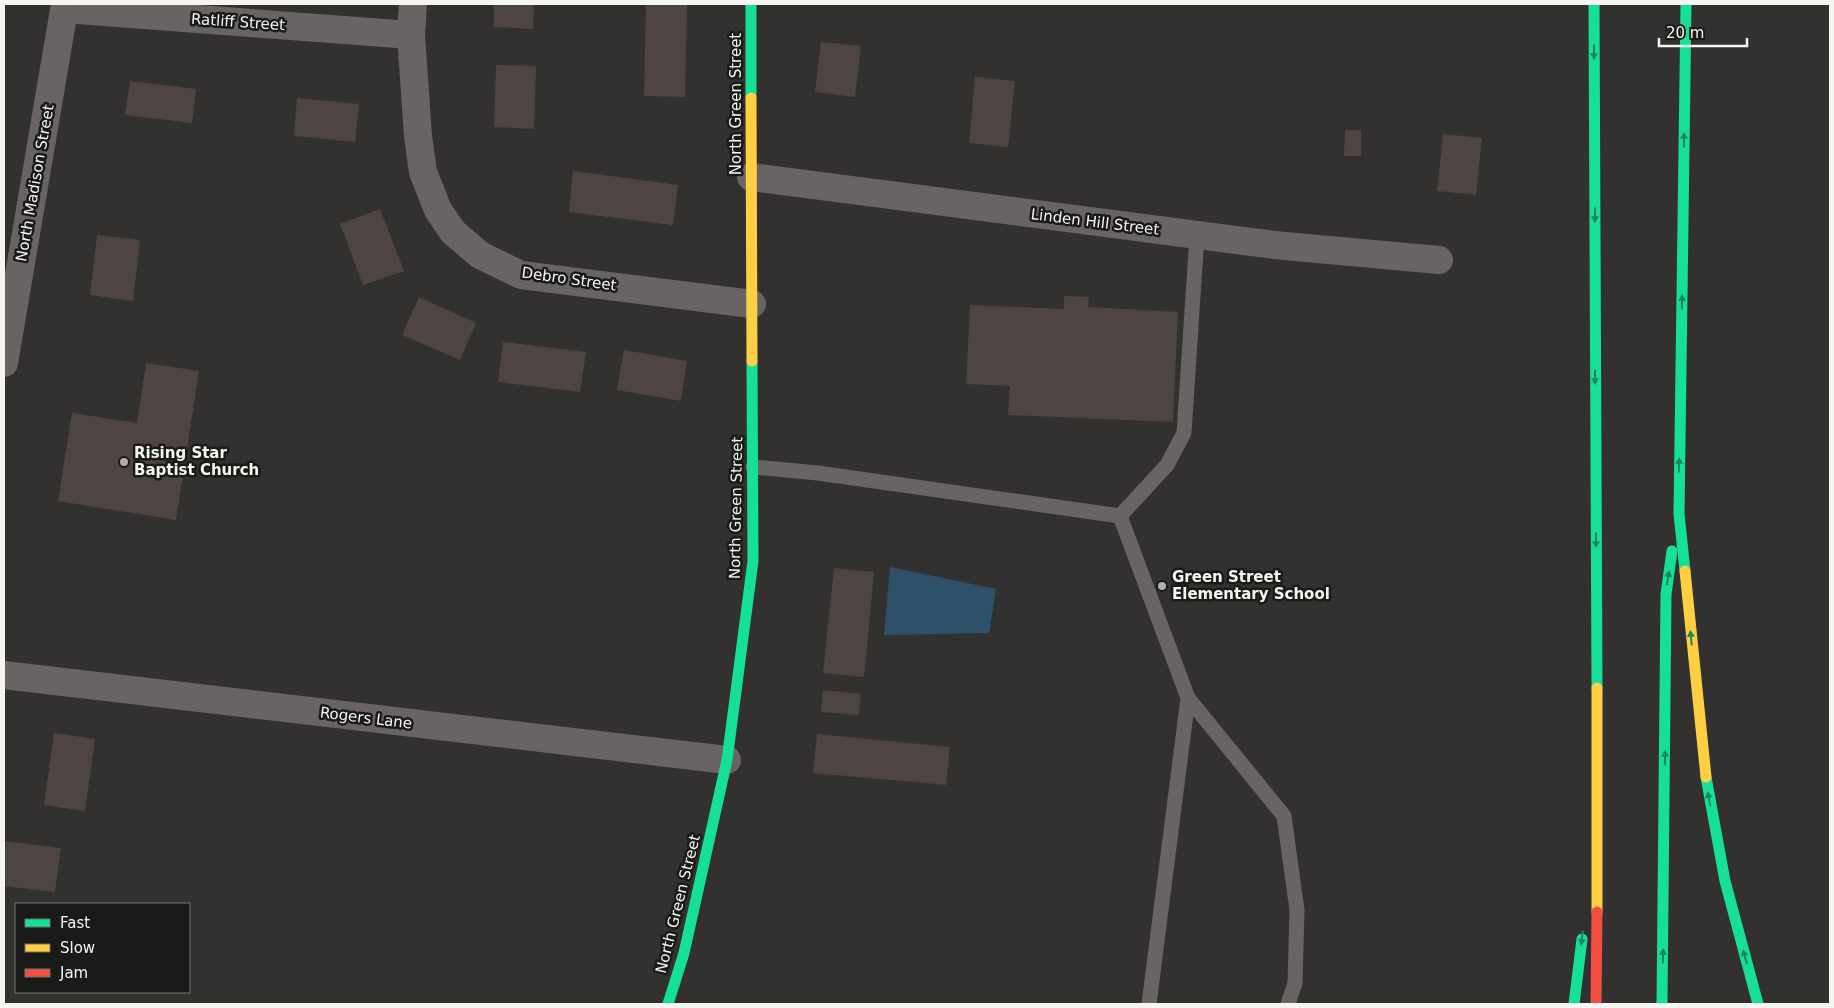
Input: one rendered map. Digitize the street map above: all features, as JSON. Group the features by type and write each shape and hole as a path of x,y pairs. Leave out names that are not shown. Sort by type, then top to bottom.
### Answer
{"main road":[{"name":"North Green Street","path":"668,1004 684,954 728,760 754,561 751,4"},
{"path":"1594,4 1598,803 1596,1004"},
{"path":"1686,4 1678,514 1706,778 1725,881 1758,1004"},
{"path":"1662,1004 1666,594 1678,514"},
{"path":"1586,908 1598,803"},
{"path":"1574,1004 1583,928"}],"street":[{"name":"Debro Street","path":"413,4 411,35 418,136 423,172 438,210 453,232 480,255 521,275 752,304"},
{"name":"Ratliff Street","path":"65,6 411,35"},
{"name":"North Madison Street","path":"4,363 65,6"},
{"name":"Linden Hill Street","path":"751,177 1274,246 1439,260"},
{"name":"Rogers Lane","path":"4,675 728,760"}],"lane":[{"path":"1120,516 1167,464 1184,433 1197,235"},
{"path":"753,467 818,474 1120,516"},
{"path":"1120,516 1188,698 1284,816 1297,910 1295,983 1288,1004"},
{"path":"1148,1004 1188,698"}],"water":[{"path":"890,567 996,589 989,633 884,635"}],"building":[{"path":"494,4 534,4 533,29 494,27"},
{"path":"646,4 687,4 685,97 644,96"},
{"path":"821,42 861,46 855,97 815,92"},
{"path":"496,65 536,66 534,129 494,127"},
{"path":"975,77 1015,81 1008,147 969,143"},
{"path":"130,81 196,89 192,123 125,115"},
{"path":"297,98 359,104 355,142 294,136"},
{"path":"1345,130 1361,130 1361,156 1344,156"},
{"path":"1443,134 1482,138 1476,195 1437,191"},
{"path":"573,171 678,185 673,225 569,212"},
{"path":"380,209 404,271 363,285 340,224"},
{"path":"97,235 140,240 133,301 90,295"},
{"path":"1064,296 1089,297 1088,307 1178,312 1173,422 1008,415 1010,386 966,384 970,305 1064,309"},
{"path":"419,297 476,323 460,360 402,335"},
{"path":"503,342 586,352 580,392 498,382"},
{"path":"624,350 687,361 681,401 617,390"},
{"name":"Rising Star Baptist Church","path":"146,363 199,371 176,520 58,501 72,413 137,423"},
{"path":"834,568 874,572 864,677 823,673"},
{"path":"823,690 861,694 859,715 821,712"},
{"path":"54,733 95,739 85,811 44,805"},
{"path":"817,734 950,747 946,785 813,773"},
{"path":"4,841 61,848 55,892 4,886"}],"traffic: fast":[{"path":"751,4 751,98"},
{"path":"1594,4 1597,688"},
{"path":"1685,571 1679,514 1686,4"},
{"path":"668,1004 684,953 727,760 753,561 752,361"},
{"path":"1662,1004 1666,594 1672,551"},
{"path":"1706,777 1725,881 1758,1004"},
{"path":"1574,1004 1582,939"}],"traffic: slow":[{"path":"751,98 752,361"},
{"path":"1685,571 1706,777"},
{"path":"1597,688 1597,912"}],"traffic: jam":[{"path":"1596,1004 1597,912"}],"place":[{"name":"Rising Star Baptist Church","path":"124,462"},
{"name":"Green Street Elementary School","path":"1162,586"}]}
